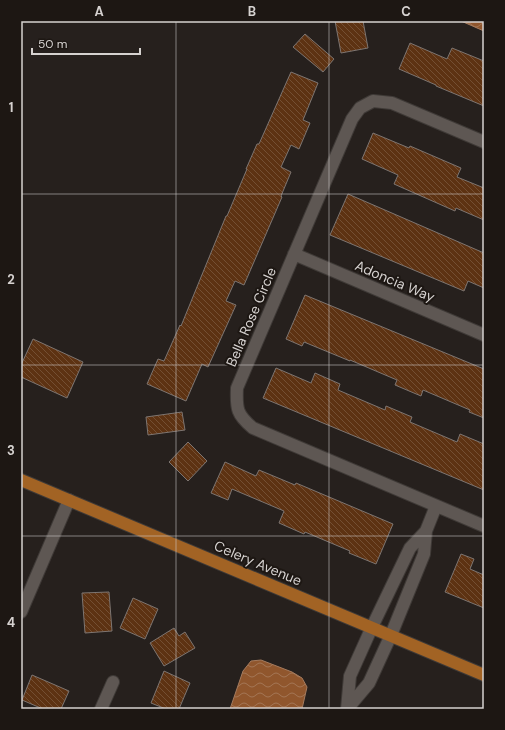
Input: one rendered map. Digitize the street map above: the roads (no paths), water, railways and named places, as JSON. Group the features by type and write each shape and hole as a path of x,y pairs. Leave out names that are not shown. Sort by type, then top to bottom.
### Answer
{"main road":[{"name":"Celery Avenue","path":"21,480 484,674"}],"street":[{"name":"Bella Rose Circle","path":"484,142 392,103 373,101 360,108 352,119 237,388 236,404 242,419 253,428 484,526"},
{"name":"Adoncia Way","path":"294,254 484,335"},
{"path":"21,612 69,500"},
{"path":"347,709 370,683 424,554 426,531 436,506"},
{"path":"347,709 350,676 410,548 426,531"},
{"path":"101,709 113,682"}],"water":[{"path":"461,21 484,21 484,31"},
{"path":"261,660 292,672 302,678 307,687 302,709 230,709 243,671 251,661"}]}
